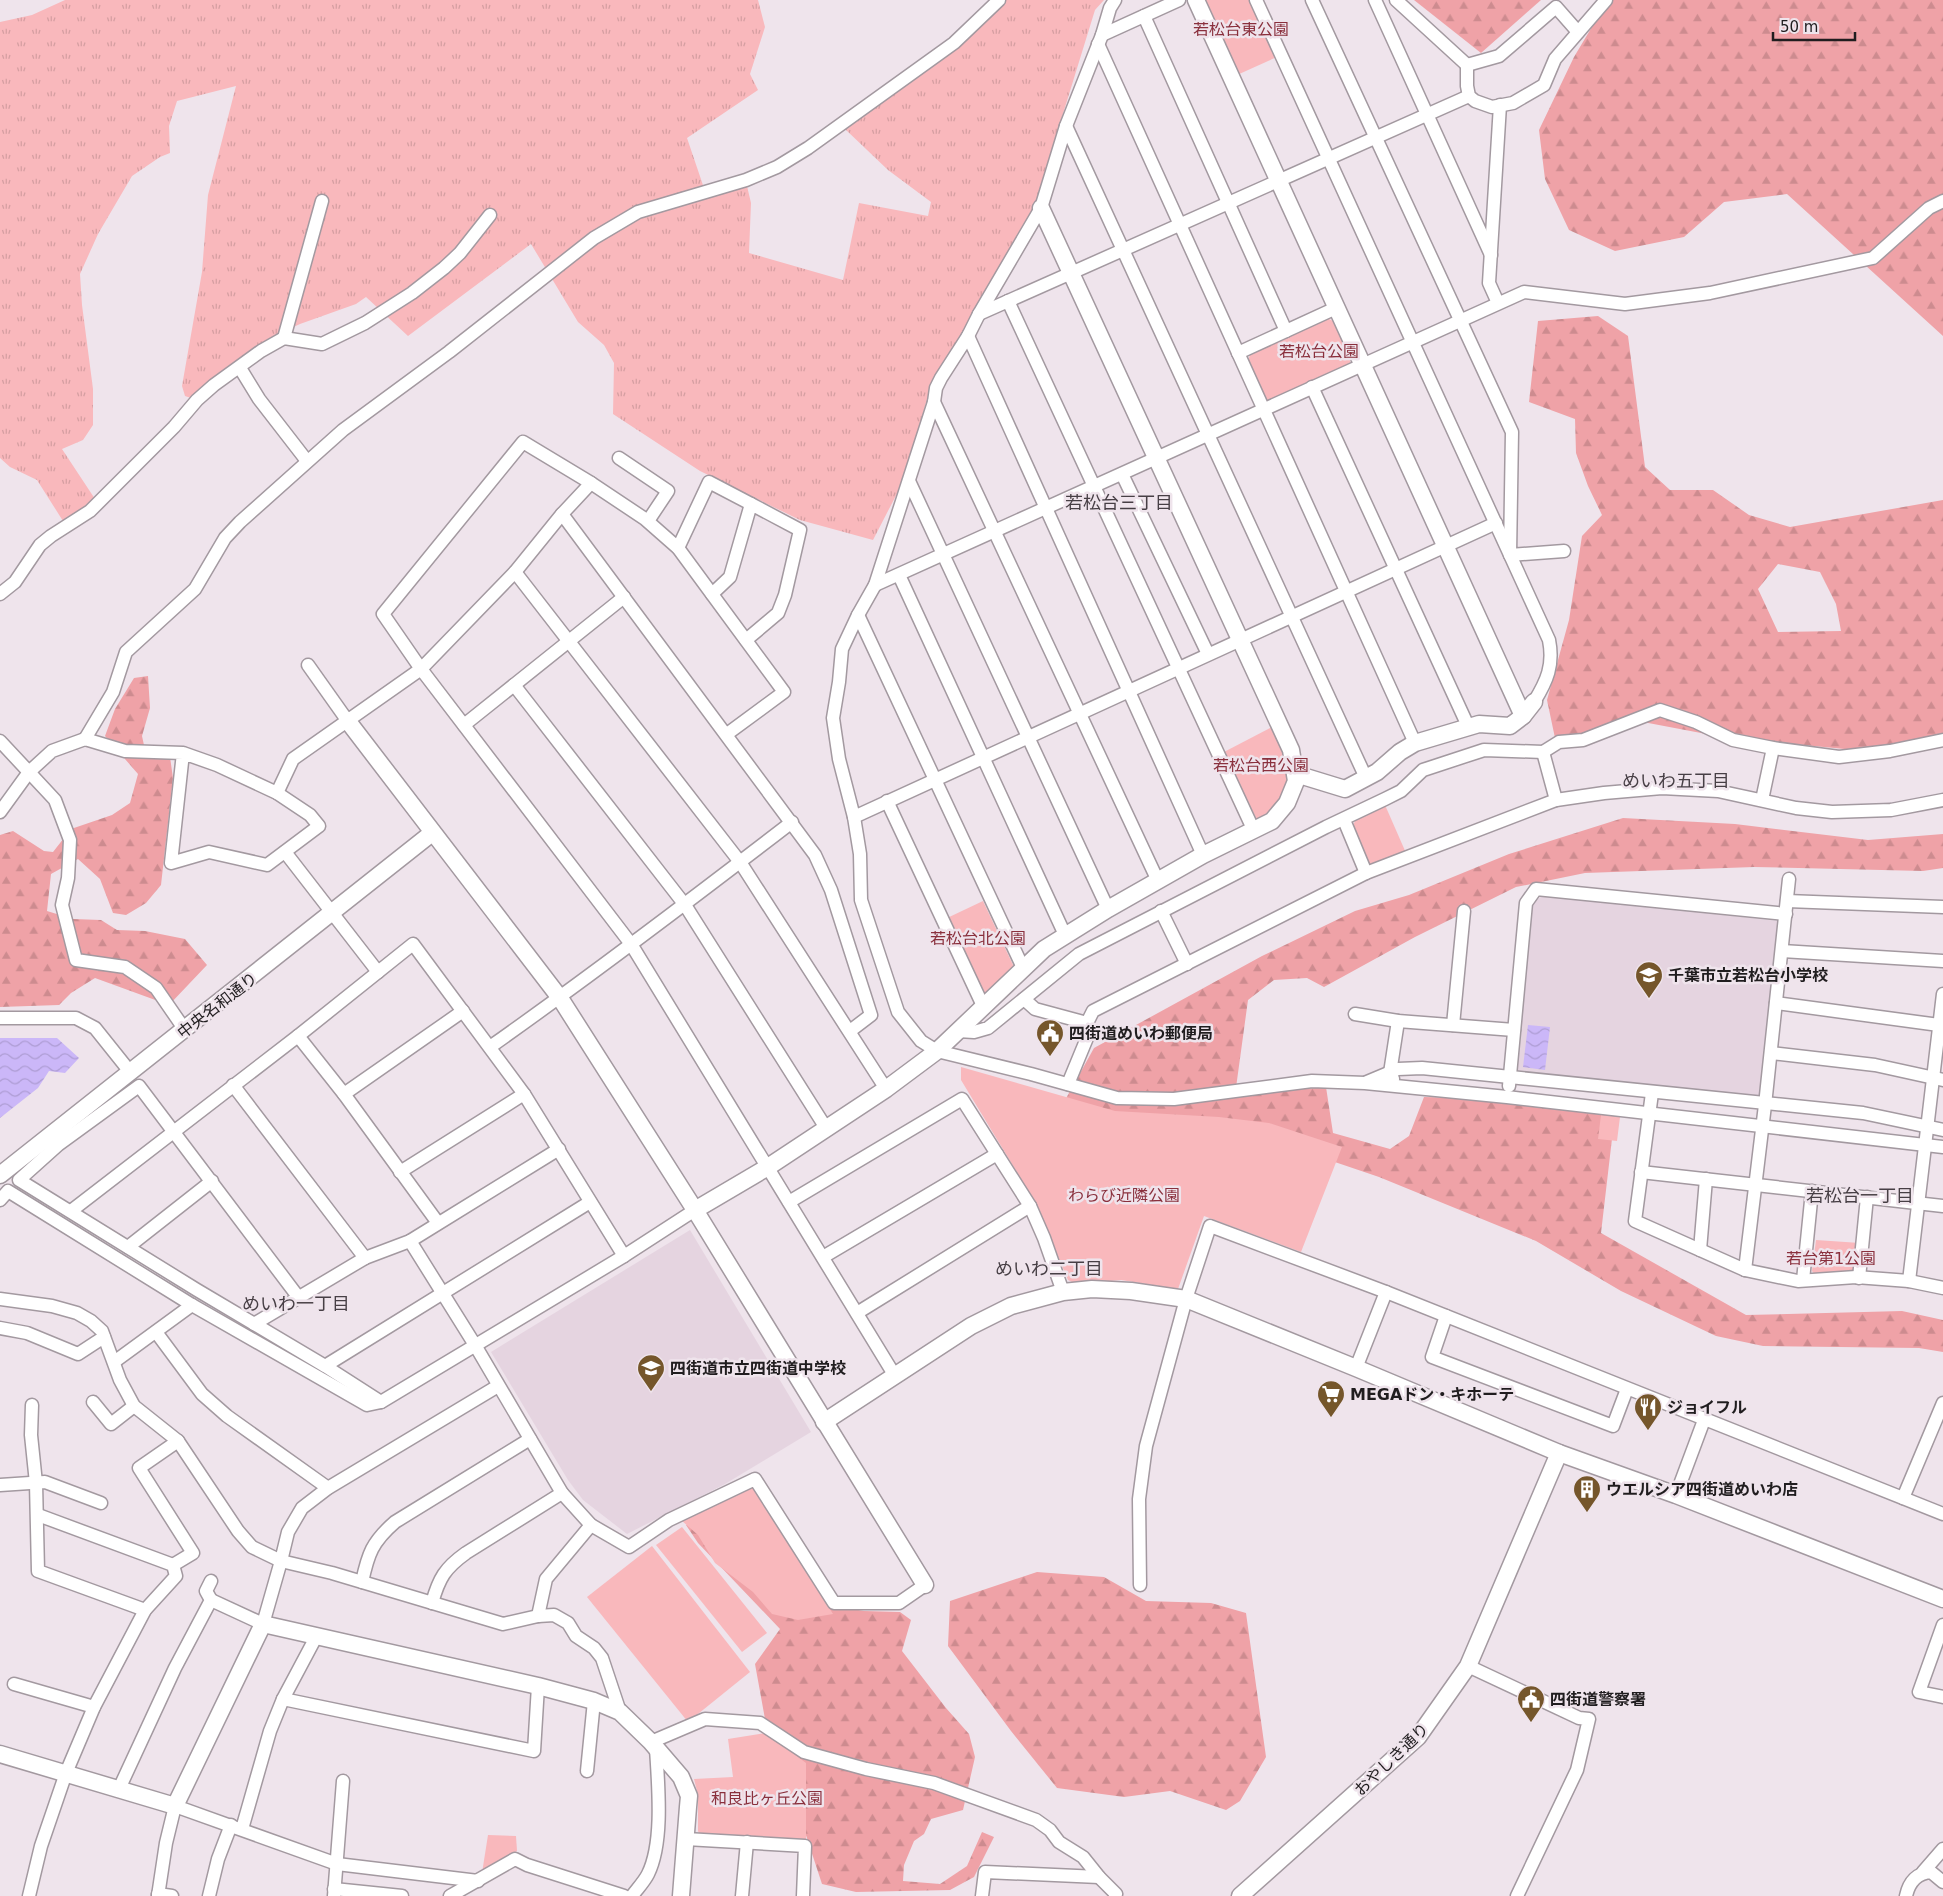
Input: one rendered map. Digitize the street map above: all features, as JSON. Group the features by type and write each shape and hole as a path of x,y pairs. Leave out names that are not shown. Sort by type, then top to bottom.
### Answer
{"street":[{"path":"85,739 113,692 126,652 195,589 225,538 240,522 343,430 449,352 594,238 638,212 746,180 777,167 808,148 954,43 999,0"},
{"path":"1115,0 1110,8 1100,40 1066,126 1041,208 968,336 940,378 875,586 858,615 842,649 833,718 839,759 854,816 860,854 861,900 898,1012 920,1041 937,1052 1118,1098 1174,1099 1312,1081 1365,1083 1943,1146"},
{"path":"1100,40 1144,16 1179,0"},
{"path":"1196,0 1522,716"},
{"path":"1256,0 1549,640 1552,655 1546,682 1534,702 1510,726 1479,724 1416,743 1400,752 1377,772 1345,789 1296,774"},
{"path":"1312,0 1512,432 1510,555"},
{"path":"1375,0 1491,255"},
{"path":"1396,0 1467,65 1469,96 1475,101 1492,107 1513,103 1544,85 1555,58 1606,0"},
{"path":"1467,65 1498,56 1556,7 1578,32"},
{"path":"1144,16 1286,331"},
{"path":"1100,40 1179,225 1416,743"},
{"path":"979,314 1469,96"},
{"path":"1498,303 1489,283 1500,105"},
{"path":"1066,126 1366,778"},
{"path":"284,338 322,201"},
{"path":"875,586 1524,292 1625,304 1710,293 1873,258 1929,208 1943,201"},
{"path":"0,1200 8,1191 192,1305 367,1405 381,1402 624,1256 694,1210 768,1167 886,1089 937,1052 1044,949 1065,935 1203,855 1272,821 1280,813 1296,781 1291,750 1041,208"},
{"path":"0,594 15,582 40,545 90,511 174,427 197,400 214,385 261,351 284,338 322,344 365,323 412,293 444,268 460,253 490,215"},
{"path":"1008,301 1254,831"},
{"path":"1238,353 1336,308"},
{"path":"968,336 1203,855"},
{"path":"240,368 258,399 307,461"},
{"path":"1312,387 1468,726"},
{"path":"934,402 1158,881"},
{"path":"727,734 784,692 678,548 648,521 591,482 523,442 383,614 420,669 631,944 895,1376"},
{"path":"619,458 668,491 648,521"},
{"path":"1122,474 1208,654"},
{"path":"909,481 1108,909"},
{"path":"277,793 292,759 420,669 515,572 562,514 591,482"},
{"path":"678,548 709,482 800,530 786,595 778,613 746,640"},
{"path":"712,594 730,577 751,504"},
{"path":"562,514 815,855 831,890 871,1015 850,1031"},
{"path":"854,816 1496,523"},
{"path":"1510,555 1564,551"},
{"path":"515,572 740,862 886,1089"},
{"path":"899,575 1065,935"},
{"path":"464,725 624,597"},
{"path":"858,615 1024,970"},
{"path":"308,665 432,833 560,998 694,1210 925,1585 898,1603 834,1603 755,1478 669,1520 629,1547 591,1525 562,1493 475,1345 410,1241"},
{"path":"514,685 686,905 826,1128"},
{"path":"958,1032 974,1032 988,1028 1079,954 1401,791 1423,770 1454,758 1484,750 1543,752 1559,742 1583,740 1660,710 1696,722 1733,740 1773,748 1839,757 1890,751 1943,740"},
{"path":"0,812 30,772 52,750 85,739 125,751 183,753 216,765 277,793 310,815 318,826 267,865 209,852 171,863 183,753"},
{"path":"0,741 55,800 70,840 68,878 62,905 76,960 125,968 156,988 184,1030"},
{"path":"1762,800 1773,748"},
{"path":"1543,752 1556,800"},
{"path":"1068,1084 1087,1038 1087,1023 1093,1011 1366,874 1556,800 1604,792 1662,788 1718,791 1796,808 1832,812 1891,810 1943,800"},
{"path":"887,802 984,1008"},
{"path":"1344,820 1366,874"},
{"path":"490,1047 686,905 792,822"},
{"name":"中央名和通り","path":"0,1175 432,833"},
{"path":"285,852 378,972"},
{"path":"1745,1270 1790,879"},
{"path":"1507,1097 1526,903 1536,889 1786,907 1943,907"},
{"path":"1161,911 1187,964"},
{"path":"1453,1025 1464,911"},
{"path":"71,1211 414,944 524,1094 624,1256"},
{"path":"1782,952 1943,961"},
{"path":"1908,1281 1925,1145 1938,1079 1943,994"},
{"path":"1024,999 1035,1009 1087,1023"},
{"path":"1776,1003 1940,1028"},
{"path":"344,1094 463,1011"},
{"path":"1355,1014 1398,1021 1514,1030"},
{"path":"0,1018 76,1018 86,1022 95,1028 131,1073"},
{"path":"1395,1086 1390,1073 1398,1021"},
{"path":"298,1036 344,1094 438,1223"},
{"path":"1771,1053 1876,1064 1938,1079"},
{"path":"1365,1083 1398,1070 1422,1068 1765,1105 1863,1113 1943,1130"},
{"path":"234,1084 365,1258"},
{"path":"298,1298 174,1130 139,1086 58,1145 19,1180 381,1402"},
{"path":"1652,1093 1635,1221 1745,1270 1803,1280 1859,1278 1908,1281 1943,1288"},
{"path":"400,1172 524,1094"},
{"path":"789,1202 962,1099 1030,1206 1044,1238 1063,1292"},
{"path":"254,1324 365,1258 410,1241 559,1149"},
{"path":"823,1257 996,1154"},
{"path":"1641,1172 1943,1206"},
{"path":"1700,1250 1706,1179"},
{"path":"128,1247 212,1181"},
{"path":"1803,1280 1812,1191"},
{"path":"1859,1278 1867,1197"},
{"path":"325,1366 590,1202"},
{"path":"857,1313 1030,1206"},
{"path":"1140,1585 1140,1499 1146,1446 1186,1300 1210,1226 1386,1292 1943,1514"},
{"path":"824,1422 971,1326 1011,1306 1063,1292 1092,1289 1131,1291 1186,1300 1560,1453 1676,1495 1943,1599"},
{"path":"1356,1368 1386,1292"},
{"path":"0,1300 52,1306 77,1313 91,1321 102,1331 120,1380 134,1406 178,1441 244,1540 252,1547 282,1561 332,1572 503,1624 538,1616 554,1615 568,1623 576,1636 594,1648 602,1658 620,1712"},
{"path":"114,1362 192,1305"},
{"path":"1446,1316 1432,1356 1613,1426 1628,1389"},
{"path":"0,1328 27,1333 78,1354 104,1337"},
{"path":"156,1332 202,1394 227,1416 328,1488"},
{"path":"172,1896 158,1895 166,1843 175,1806 263,1624 282,1561 288,1532 294,1520 302,1508 328,1488 498,1386"},
{"path":"93,1402 111,1424 134,1406"},
{"path":"1902,1498 1937,1436 1943,1403"},
{"path":"32,1405 31,1435 38,1515 38,1572 145,1610"},
{"path":"1676,1495 1704,1420"},
{"path":"362,1582 367,1557 384,1532 395,1522 530,1439"},
{"path":"173,1565 193,1553 139,1468 178,1441"},
{"name":"おやしき通り","path":"1240,1896 1418,1737 1468,1666 1560,1453"},
{"path":"0,1485 45,1482 100,1503"},
{"path":"432,1603 437,1585 443,1573 452,1563 562,1493"},
{"path":"38,1515 173,1565"},
{"path":"538,1616 546,1579 591,1525"},
{"path":"28,1896 42,1846 66,1774 94,1707 145,1610 176,1576 173,1565"},
{"path":"212,1581 206,1591 210,1600 263,1624 538,1686 594,1701 620,1712 654,1745 681,1777 689,1796 681,1896"},
{"path":"119,1789 175,1668 210,1600"},
{"path":"1943,1625 1919,1692 1943,1697"},
{"path":"209,1896 218,1859 236,1827 270,1731 283,1700 316,1637"},
{"path":"1468,1666 1579,1718 1589,1719 1577,1770 1517,1896"},
{"path":"14,1684 94,1707"},
{"path":"283,1700 534,1751 538,1686"},
{"path":"587,1771 594,1701"},
{"path":"654,1745 705,1720 760,1723 804,1752 866,1769 934,1783 1036,1820 1050,1830 1059,1842 1083,1857 1098,1877 1116,1894 1115,1896"},
{"path":"632,1896 648,1873 658,1832 658,1785 654,1745"},
{"path":"0,1754 175,1806 337,1864 478,1881"},
{"path":"343,1781 334,1893 402,1896"},
{"path":"686,1839 805,1846 803,1896"},
{"path":"742,1896 747,1842"},
{"path":"1906,1896 1909,1884 1923,1872 1943,1849"},
{"path":"450,1896 515,1859 527,1865 624,1896"},
{"path":"982,1896 985,1872 1098,1877"},
{"path":"1923,1872 1931,1872 1943,1882"}],"shaded area":[{"name":"千葉市立若松台小学校","path":"1544,895 1778,921 1783,928 1764,1096 1756,1102 1519,1076 1515,1071 1533,902"},
{"name":"四街道市立四街道中学校","path":"690,1230 811,1432 725,1484 627,1534 583,1500 568,1480 491,1352"}],"green space":[{"path":"65,0 758,0 765,27 750,74 758,90 687,138 707,197 747,186 751,203 749,253 843,280 859,203 928,216 931,202 888,170 845,129 952,50 1006,0 1104,0 1095,10 1033,211 931,385 904,480 873,540 800,520 700,471 613,414 614,363 604,345 578,322 531,244 408,336 366,297 356,304 300,324 268,339 191,398 185,396 182,386 202,272 208,195 236,86 177,101 169,126 170,153 160,157 132,176 98,234 80,274 93,389 93,425 83,440 62,449 95,499 86,509 63,521 37,480 10,467 0,458 0,22 32,15"},
{"name":"若松台東公園","path":"1205,0 1253,0 1279,56 1237,75 1203,2"},
{"path":"1414,0 1541,0 1481,53"},
{"path":"1608,0 1943,0 1943,336 1787,194 1724,202 1684,237 1615,251 1569,230 1545,179 1539,130 1574,57"},
{"path":"1598,316 1628,336 1645,467 1670,490 1713,490 1749,515 1790,527 1943,500 1943,738 1875,752 1722,737 1643,722 1555,738 1547,700 1569,620 1582,536 1602,515 1588,486 1576,453 1575,419 1529,402 1538,321","holes":["1778,564 1820,572 1836,604 1841,631 1778,632 1758,589"]},
{"name":"若松台公園","path":"1327,318 1335,322 1351,359 1349,366 1271,401 1262,398 1247,365 1250,354"},
{"path":"148,676 150,708 142,736 147,759 170,757 173,778 161,885 146,903 126,915 113,913 100,879 78,859 51,874 47,911 73,919 101,920 117,930 145,931 185,939 207,965 169,1005 95,978 71,993 59,1005 0,1007 0,835 13,831 44,851 53,852 71,829 112,815 130,803 138,774 105,736 115,709 134,678"},
{"name":"若松台西公園","path":"1274,726 1287,752 1288,794 1259,824 1224,752"},
{"path":"1385,805 1406,853 1370,868 1352,828 1355,821"},
{"path":"1623,818 1735,824 1868,840 1943,834 1943,868 1923,871 1754,867 1585,873 1516,887 1415,937 1324,987 1307,978 1274,980 1248,1000 1235,1095 1326,1087 1333,1133 1390,1149 1409,1136 1424,1097 1502,1099 1615,1113 1601,1233 1746,1315 1902,1311 1943,1320 1943,1352 1919,1348 1763,1346 1716,1336 1621,1291 1536,1241 1379,1177 1235,1128 1201,1134 1064,1102 1094,1048 1262,956 1355,911 1409,895 1509,854"},
{"name":"若松台北公園","path":"983,901 1013,965 1013,971 985,996 982,994 945,919"},
{"name":"わらび近隣公園","path":"961,1067 1115,1111 1219,1117 1269,1123 1342,1147 1301,1252 1204,1216 1178,1289 1121,1280 1076,1284 1068,1280 1035,1202 961,1080"},
{"path":"1601,1115 1620,1117 1617,1141 1598,1139"},
{"name":"若台第1公園","path":"1816,1240 1860,1243 1858,1270 1852,1275 1815,1275 1812,1271"},
{"path":"754,1488 833,1614 798,1620 772,1614 753,1592 715,1563 698,1535 681,1520 745,1489"},
{"path":"706,1514 785,1597 864,1611 900,1612 911,1620 902,1651 946,1708 969,1734 975,1757 963,1810 931,1819 924,1834 914,1841 904,1865 903,1881 940,1884 967,1866 982,1832 994,1837 974,1877 950,1890 856,1892 822,1884 801,1820 769,1741 755,1664 780,1629 698,1543 686,1525"},
{"path":"682,1527 767,1633 742,1652 656,1545"},
{"path":"652,1546 750,1672 688,1722 587,1597"},
{"path":"1037,1572 1104,1577 1146,1601 1211,1603 1246,1613 1266,1757 1240,1801 1226,1810 1170,1791 1124,1797 1057,1788 1011,1731 948,1646 950,1601"},
{"name":"和良比ヶ丘公園","path":"766,1733 806,1763 806,1841 700,1835 698,1831 698,1795 694,1779 733,1777 728,1739"},
{"path":"488,1835 516,1836 517,1851 482,1873"}],"water":[{"path":"1528,1025 1550,1027 1545,1070 1523,1067"},
{"path":"0,1038 57,1038 79,1058 65,1073 49,1071 38,1088 0,1118"}],"place":[{"name":"千葉市立若松台小学校","path":"1649,999"},
{"name":"四街道めいわ郵便局","path":"1050,1057"},
{"name":"四街道市立四街道中学校","path":"651,1392"},
{"name":"MEGAドン・キホーテ","path":"1331,1418"},
{"name":"ジョイフル","path":"1648,1431"},
{"name":"ウエルシア四街道めいわ店","path":"1587,1513"},
{"name":"四街道警察署","path":"1531,1723"}],"district":[{"name":"若松台三丁目","path":"1119,503"},
{"name":"めいわ五丁目","path":"1676,781"},
{"name":"若松台一丁目","path":"1860,1196"},
{"name":"めいわ二丁目","path":"1049,1269"},
{"name":"めいわ一丁目","path":"296,1304"}]}
